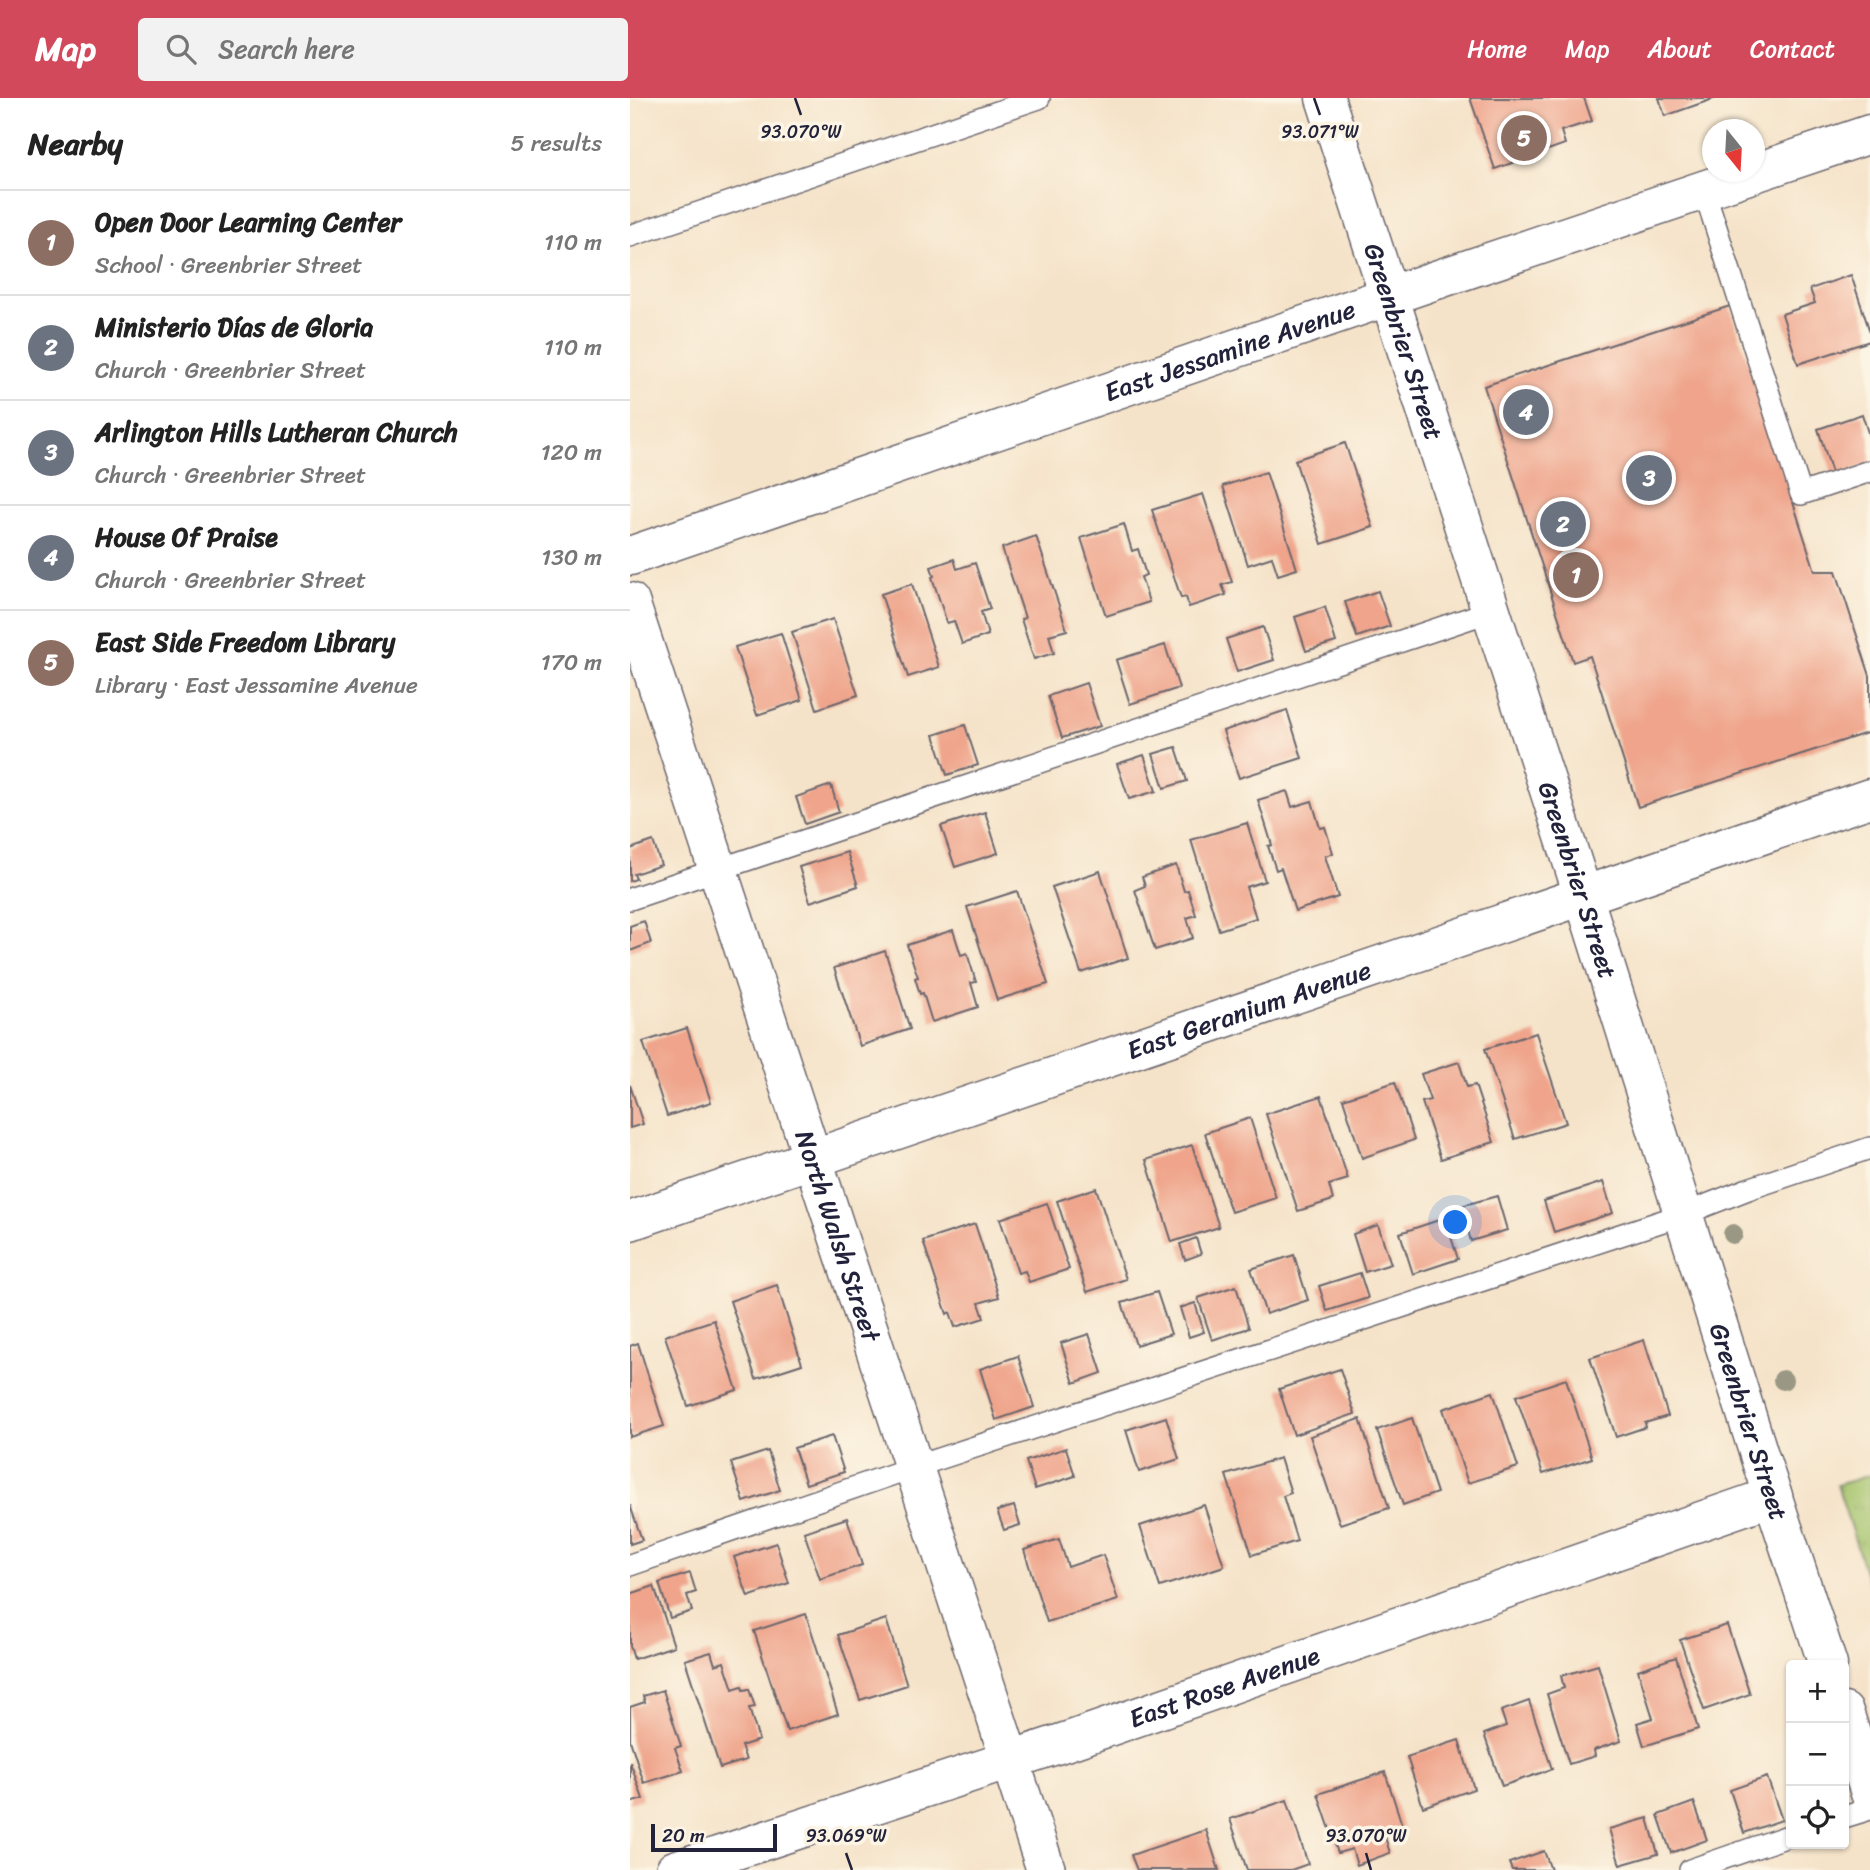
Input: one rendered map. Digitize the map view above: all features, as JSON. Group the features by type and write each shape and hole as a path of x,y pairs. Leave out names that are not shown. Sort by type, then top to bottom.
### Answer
{"street":[{"name":"Greenbrier Street","path":"1325,98 1826,1660"},
{"name":"East Jessamine Avenue","path":"630,556 1870,134"},
{"name":"North Walsh Street","path":"630,602 1046,1870"},
{"name":"East Geranium Avenue","path":"630,1221 1870,798"},
{"name":"East Rose Avenue","path":"676,1870 1010,1759 1773,1496"},
{"path":"1848,1723 1870,1793"}],"lane":[{"path":"630,236 1039,98"},
{"path":"1704,190 1801,494 1870,471"},
{"path":"630,899 1491,611"},
{"path":"630,1565 914,1468 1684,1214 1748,1189 1870,1148"},
{"path":"1849,1816 1870,1809"},
{"path":"1690,1870 1786,1837"}],"green space":[{"path":"1870,1475 1870,1587 1837,1485"}],"building":[{"path":"1470,98 1584,98 1592,121 1561,131 1565,144 1495,169"},
{"path":"1659,98 1716,98 1665,116"},
{"path":"1851,275 1870,332 1870,341 1798,364 1782,314 1815,303 1810,289"},
{"path":"1730,306 1815,571 1836,571 1870,676 1870,732 1638,807 1590,656 1573,662 1484,386"},
{"path":"1862,414 1870,439 1870,464 1833,476 1818,429"},
{"path":"1345,443 1373,527 1322,544 1295,460"},
{"path":"1266,472 1297,569 1278,575 1272,557 1248,565 1223,486"},
{"path":"1203,494 1232,582 1222,585 1226,595 1189,607 1186,597 1181,598 1152,510"},
{"path":"1124,524 1132,551 1138,549 1146,575 1141,577 1149,602 1106,616 1081,538"},
{"path":"1036,536 1067,630 1049,635 1054,653 1034,659 1021,619 1025,618 1002,548"},
{"path":"954,559 957,569 975,563 990,609 981,612 988,635 962,644 954,621 947,623 931,567"},
{"path":"912,584 939,667 908,677 881,594"},
{"path":"1378,591 1390,626 1357,637 1345,602"},
{"path":"1325,607 1336,642 1306,651 1295,617"},
{"path":"833,619 858,695 817,709 792,632"},
{"path":"1263,627 1274,660 1237,672 1226,639"},
{"path":"781,633 802,700 757,715 735,647"},
{"path":"1165,645 1179,688 1130,704 1116,660"},
{"path":"1086,683 1100,726 1062,738 1048,696"},
{"path":"1287,710 1302,758 1239,778 1223,731"},
{"path":"965,725 978,765 947,775 934,735"},
{"path":"1176,747 1187,781 1164,788 1153,754"},
{"path":"1144,755 1156,791 1129,799 1117,764"},
{"path":"831,785 839,812 805,824 796,797"},
{"path":"1287,791 1292,807 1312,801 1320,828 1325,827 1333,853 1325,856 1338,897 1295,911 1281,868 1276,870 1268,846 1272,845 1258,800"},
{"path":"985,812 998,853 955,867 941,826"},
{"path":"1247,823 1265,881 1246,887 1256,918 1219,930 1191,840"},
{"path":"653,841 661,865 634,874 636,879 630,881 630,849"},
{"path":"847,852 858,886 810,902 799,867"},
{"path":"1176,865 1184,891 1188,890 1196,915 1187,918 1193,938 1155,950 1135,890 1145,886 1142,877"},
{"path":"1100,871 1128,958 1081,973 1052,887"},
{"path":"1017,891 1048,984 997,1000 967,907"},
{"path":"644,921 651,943 630,951 630,926"},
{"path":"953,930 961,955 967,953 976,982 971,983 978,1007 932,1022 923,993 920,994 915,978 918,977 907,945"},
{"path":"885,951 910,1029 860,1046 834,968"},
{"path":"687,1028 711,1102 667,1116 643,1042"},
{"path":"1536,1033 1566,1123 1515,1139 1485,1049"},
{"path":"1459,1062 1467,1087 1475,1085 1494,1142 1441,1159 1422,1102 1430,1100 1421,1074"},
{"path":"1395,1082 1414,1140 1362,1158 1343,1099"},
{"path":"630,1085 643,1124 630,1128"},
{"path":"1321,1096 1348,1179 1329,1185 1333,1200 1298,1211 1266,1114"},
{"path":"1250,1118 1276,1198 1231,1212 1205,1133"},
{"path":"1192,1145 1219,1227 1172,1242 1146,1160"},
{"path":"1603,1182 1613,1213 1554,1232 1544,1201"},
{"path":"1096,1188 1126,1279 1087,1292 1057,1201"},
{"path":"1497,1196 1507,1230 1471,1241 1461,1206"},
{"path":"1047,1203 1069,1269 1029,1282 1025,1271 1018,1273 1000,1219"},
{"path":"1445,1218 1458,1259 1413,1274 1400,1233"},
{"path":"975,1224 999,1297 979,1303 984,1318 955,1327 950,1312 947,1314 923,1241"},
{"path":"1378,1225 1391,1264 1365,1272 1353,1234"},
{"path":"1196,1238 1201,1254 1185,1260 1180,1244"},
{"path":"1294,1255 1308,1300 1266,1314 1251,1269"},
{"path":"1360,1273 1368,1298 1327,1311 1319,1286"},
{"path":"777,1285 802,1364 756,1379 730,1301"},
{"path":"1236,1286 1249,1328 1212,1340 1198,1298"},
{"path":"1157,1292 1171,1334 1136,1345 1122,1303"},
{"path":"1195,1303 1204,1332 1189,1337 1180,1308"},
{"path":"714,1320 737,1390 688,1406 665,1336"},
{"path":"1089,1334 1102,1373 1074,1383 1061,1343"},
{"path":"1644,1340 1668,1416 1645,1423 1646,1427 1616,1437 1590,1358"},
{"path":"638,1343 664,1426 630,1437 630,1346"},
{"path":"1018,1356 1034,1407 996,1420 980,1369"},
{"path":"1340,1369 1355,1414 1294,1435 1279,1389"},
{"path":"1566,1379 1592,1458 1543,1474 1516,1396"},
{"path":"1493,1392 1518,1467 1468,1483 1443,1409"},
{"path":"1166,1417 1179,1459 1139,1472 1126,1430"},
{"path":"1412,1418 1437,1493 1403,1505 1377,1430"},
{"path":"1360,1419 1389,1508 1340,1524 1310,1436"},
{"path":"832,1436 844,1472 806,1484 794,1448"},
{"path":"1066,1448 1075,1476 1035,1489 1026,1461"},
{"path":"768,1451 780,1490 744,1502 731,1463"},
{"path":"1280,1458 1291,1493 1283,1496 1297,1541 1252,1555 1226,1475"},
{"path":"630,1505 642,1540 630,1544"},
{"path":"1204,1505 1224,1566 1160,1587 1140,1526"},
{"path":"1014,1506 1020,1525 1004,1530 997,1511"},
{"path":"847,1518 862,1565 820,1579 804,1532"},
{"path":"1059,1539 1068,1567 1103,1555 1118,1600 1047,1622 1024,1550"},
{"path":"776,1543 789,1583 748,1597 734,1557"},
{"path":"690,1573 696,1592 687,1595 692,1611 670,1618 659,1583"},
{"path":"654,1586 674,1646 634,1659 630,1646 630,1594"},
{"path":"806,1614 838,1714 787,1731 754,1631"},
{"path":"886,1619 907,1685 860,1700 838,1635"},
{"path":"1727,1625 1750,1694 1704,1710 1680,1640"},
{"path":"711,1652 715,1665 724,1662 733,1689 742,1686 743,1690 749,1689 755,1707 749,1708 759,1740 741,1746 746,1760 720,1768 685,1660"},
{"path":"1676,1657 1698,1729 1644,1746 1637,1723 1653,1718 1638,1670"},
{"path":"1598,1665 1621,1741 1594,1750 1595,1756 1569,1764 1547,1694 1564,1688 1561,1676"},
{"path":"663,1690 681,1746 675,1748 683,1771 644,1783 630,1740 630,1707 645,1702 643,1696"},
{"path":"1529,1701 1552,1769 1502,1786 1484,1734 1506,1726 1501,1711"},
{"path":"1459,1740 1474,1789 1423,1807 1407,1757"},
{"path":"630,1762 643,1799 630,1803"},
{"path":"1385,1772 1404,1831 1385,1837 1390,1853 1357,1865 1352,1849 1338,1853 1318,1794"},
{"path":"1767,1777 1782,1820 1744,1833 1730,1790"},
{"path":"1287,1800 1308,1864 1291,1870 1247,1870 1230,1819"},
{"path":"1694,1802 1707,1840 1671,1853 1658,1815"},
{"path":"1648,1818 1658,1854 1620,1865 1609,1829"},
{"path":"1206,1830 1219,1870 1137,1870 1131,1855"},
{"path":"1544,1851 1551,1870 1512,1870 1509,1863"}],"place":[{"name":"East Side Freedom Library","path":"1524,138"},
{"name":"House Of Praise","path":"1526,412"},
{"name":"Arlington Hills Lutheran Church","path":"1649,478"},
{"name":"Ministerio Días de Gloria","path":"1563,524"},
{"name":"Open Door Learning Center","path":"1576,575"}]}
